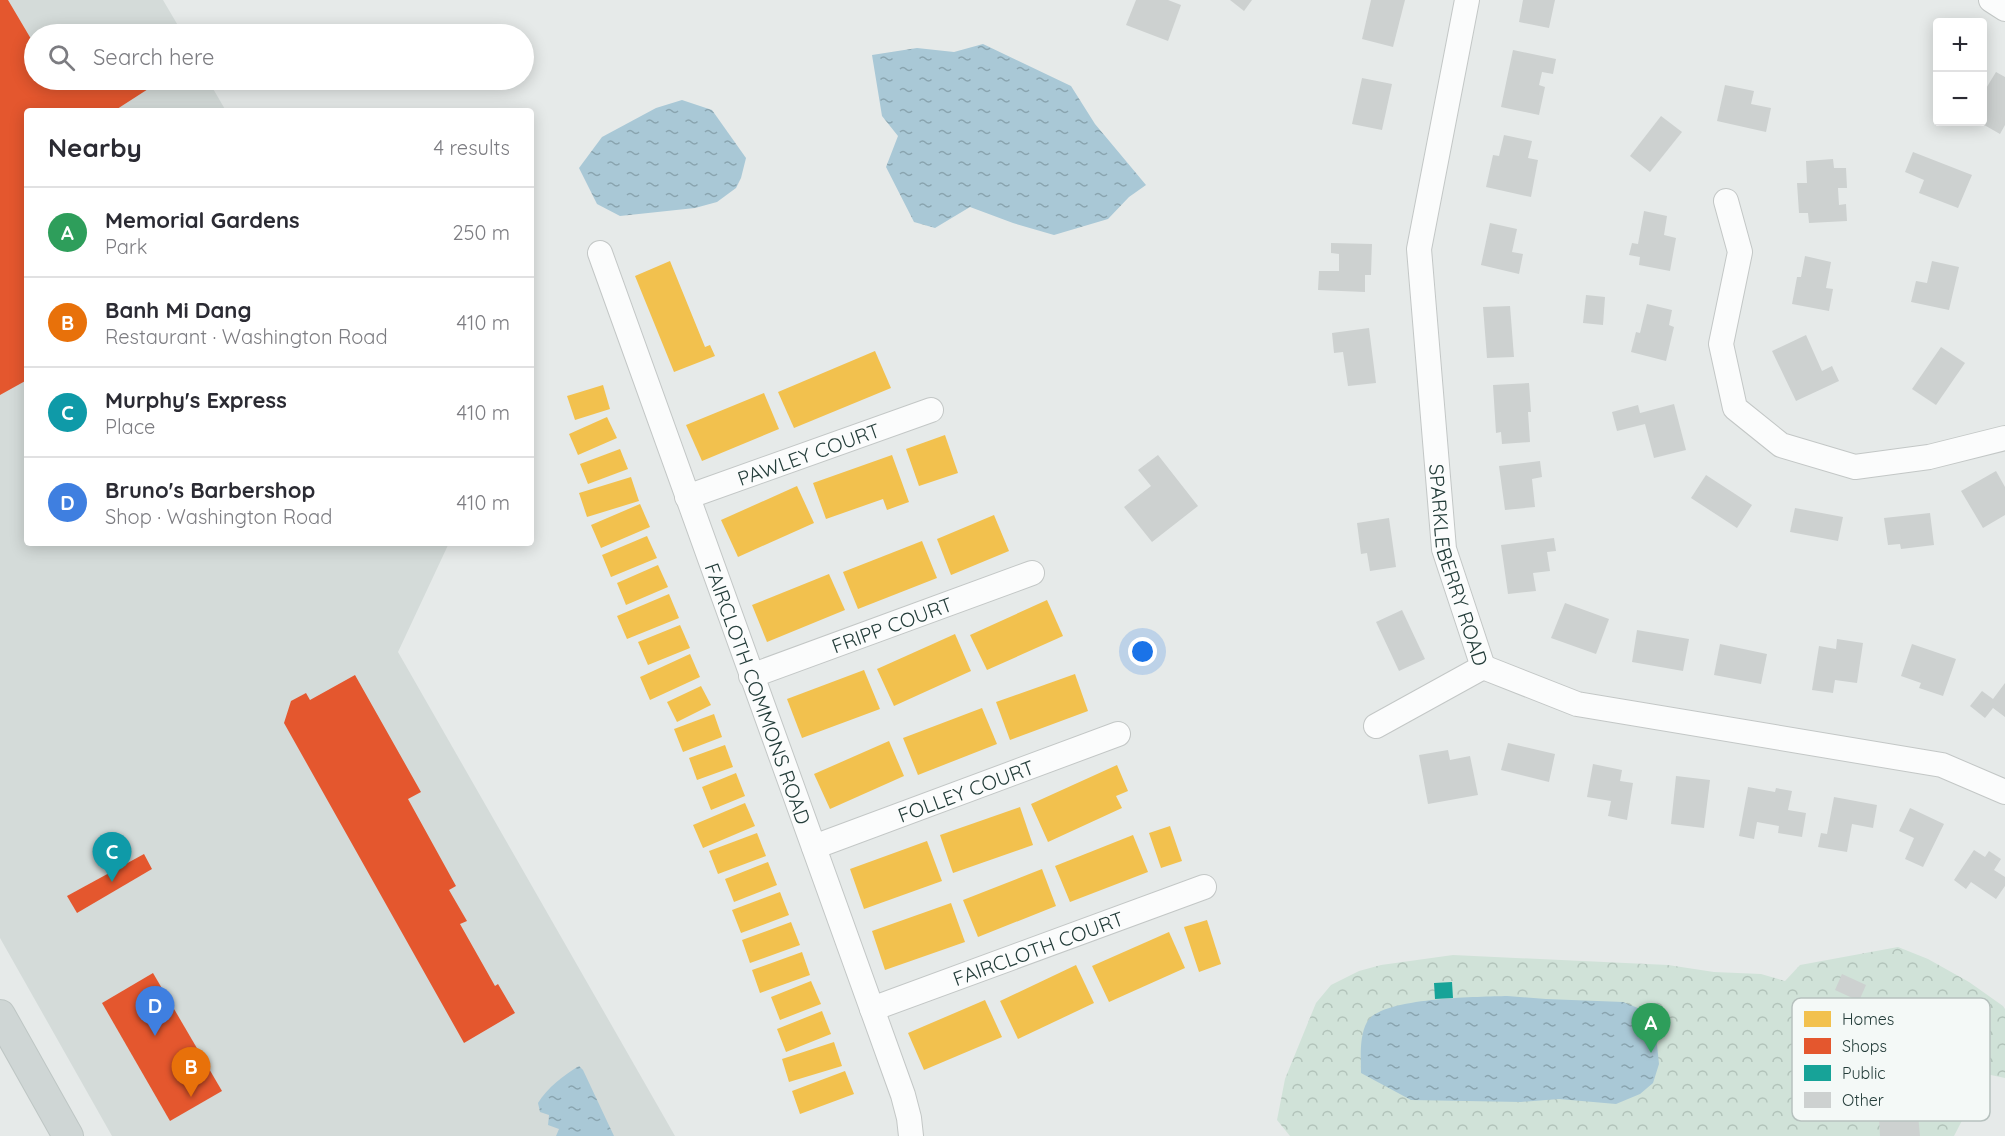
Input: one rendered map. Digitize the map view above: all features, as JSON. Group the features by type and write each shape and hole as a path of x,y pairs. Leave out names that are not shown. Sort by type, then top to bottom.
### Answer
{"main road":[{"path":"0,1015 68,1136"}],"street":[{"name":"SPARKLEBERRY ROAD","path":"1467,0 1419,249 1444,549 1483,667 1577,704 1942,765 2005,792"},
{"path":"1991,0 2005,9"},
{"path":"1726,201 1740,252 1721,344 1735,408 1781,445 1855,466 1929,457 2005,438"},
{"name":"FAIRCLOTH COMMONS ROAD","path":"600,253 903,1095 911,1136"},
{"name":"PAWLEY COURT","path":"687,497 931,410"},
{"name":"FRIPP COURT","path":"751,676 1032,573"},
{"path":"1376,726 1483,667"},
{"name":"FOLLEY COURT","path":"814,848 1118,734"},
{"name":"FAIRCLOTH COURT","path":"872,1009 1204,887"}],"shaded area":[{"path":"0,0 163,0 177,24 24,24 24,90 214,90 224,108 24,108 24,546 448,546 398,652 675,1136 112,1136 0,938"}],"green space":[{"path":"1898,947 1928,959 1969,982 2005,1009 2005,1078 1990,1075 1990,998 1792,998 1792,1121 1962,1121 1954,1136 1290,1136 1277,1120 1285,1079 1316,1003 1331,985 1359,971 1381,965 1453,955 1668,965 1714,972 1761,974 1785,981 1800,965"}],"water":[{"path":"983,44 1071,86 1095,124 1146,185 1129,197 1108,219 1054,235 970,207 935,228 914,222 886,167 898,136 882,116 872,55 917,48 954,52"},
{"path":"682,100 712,110 746,158 736,188 717,202 695,208 620,216 597,204 579,168 602,137 656,108"},
{"path":"1507,996 1623,1002 1643,1010 1656,1035 1659,1064 1653,1083 1640,1094 1616,1104 1559,1099 1521,1102 1411,1100 1361,1073 1363,1034 1367,1022 1376,1014 1410,1003 1454,998"},
{"path":"579,1066 614,1136 556,1136 559,1129 548,1125 549,1115 540,1112 538,1103 546,1092"}],"building: Homes":[{"path":"670,261 705,347 710,345 715,356 674,372 635,276"},
{"path":"875,351 891,388 794,428 778,392"},
{"path":"603,385 610,409 575,420 567,396"},
{"path":"764,393 779,429 702,461 686,425"},
{"path":"607,417 617,438 578,455 569,434"},
{"path":"945,435 958,473 919,486 906,449"},
{"path":"620,449 628,469 588,484 580,464"},
{"path":"892,455 909,502 887,510 883,499 826,519 813,483"},
{"path":"631,477 639,501 587,517 579,493"},
{"path":"797,486 814,523 738,557 721,520"},
{"path":"640,504 650,527 601,548 591,525"},
{"path":"994,515 1009,551 951,575 937,539"},
{"path":"647,536 657,558 611,577 602,555"},
{"path":"922,541 937,578 858,609 843,572"},
{"path":"658,565 668,587 626,605 617,583"},
{"path":"829,574 845,610 767,642 752,605"},
{"path":"669,594 679,618 627,639 617,616"},
{"path":"1047,600 1063,636 987,670 970,635"},
{"path":"680,625 690,648 648,665 638,642"},
{"path":"955,634 971,671 894,706 877,669"},
{"path":"690,654 700,677 650,700 640,677"},
{"path":"864,670 880,709 802,738 787,699"},
{"path":"1075,674 1088,711 1010,740 996,702"},
{"path":"701,686 711,705 677,722 667,702"},
{"path":"982,708 997,744 918,775 903,738"},
{"path":"714,714 722,737 683,752 674,729"},
{"path":"889,741 904,776 830,809 814,774"},
{"path":"725,745 733,767 697,780 689,758"},
{"path":"1117,765 1128,791 1116,796 1122,808 1048,842 1031,804"},
{"path":"736,773 745,796 711,810 702,787"},
{"path":"745,803 755,826 703,848 693,825"},
{"path":"1020,807 1033,845 953,873 940,835"},
{"path":"1170,826 1182,861 1161,868 1149,833"},
{"path":"757,833 766,856 718,874 709,851"},
{"path":"1133,835 1148,872 1070,902 1055,866"},
{"path":"927,841 942,881 864,909 850,869"},
{"path":"768,862 777,885 734,902 725,879"},
{"path":"1042,869 1056,906 978,937 963,900"},
{"path":"780,892 789,915 741,933 732,910"},
{"path":"951,903 965,942 885,970 872,931"},
{"path":"1207,920 1221,964 1199,972 1184,927"},
{"path":"791,922 800,945 750,963 742,940"},
{"path":"1169,932 1185,968 1109,1002 1092,966"},
{"path":"802,952 810,975 760,993 752,970"},
{"path":"1076,965 1094,1003 1018,1039 1000,1001"},
{"path":"811,981 821,1004 780,1020 771,997"},
{"path":"985,1000 1002,1037 924,1070 908,1033"},
{"path":"822,1011 831,1034 786,1052 777,1029"},
{"path":"834,1042 842,1066 789,1082 782,1059"},
{"path":"845,1071 854,1094 800,1114 792,1091"}],"building: Shops":[{"path":"0,0 8,0 24,27 24,90 147,90 119,108 24,108 24,382 0,395"},
{"path":"355,675 421,792 408,799 456,886 449,890 467,921 460,924 495,986 498,984 515,1013 464,1043 284,723 291,701 306,693 310,700"},
{"path":"144,854 152,869 77,913 67,896"},
{"path":"153,973 222,1091 170,1121 102,1003"}],"building: Public":[{"path":"1452,982 1453,998 1435,999 1434,983"}],"building: Other":[{"path":"1136,0 1168,0 1181,5 1168,41 1126,25"},
{"path":"1230,0 1252,0 1244,11"},
{"path":"1371,0 1405,0 1393,47 1362,39"},
{"path":"1523,0 1555,0 1549,28 1519,22"},
{"path":"1513,50 1556,59 1553,74 1542,72 1539,85 1545,87 1539,115 1501,107"},
{"path":"1996,72 2005,77 2005,125 2000,134 1986,126 1987,87"},
{"path":"1362,78 1392,84 1382,130 1352,124"},
{"path":"1725,85 1754,91 1751,104 1771,108 1766,132 1717,121"},
{"path":"1661,116 1682,132 1650,172 1630,156"},
{"path":"1504,135 1532,141 1528,158 1538,160 1531,197 1486,187 1493,155 1499,156"},
{"path":"1913,152 1972,175 1958,208 1919,193 1924,180 1905,172"},
{"path":"1833,159 1834,168 1846,168 1847,188 1838,188 1839,205 1846,204 1847,221 1809,223 1808,213 1799,213 1797,183 1807,183 1806,161"},
{"path":"1644,211 1667,216 1664,235 1676,238 1670,271 1639,265 1640,257 1629,255 1632,243 1638,244"},
{"path":"1490,223 1517,229 1512,252 1523,254 1519,274 1481,265"},
{"path":"1331,243 1372,244 1371,275 1365,275 1365,292 1318,290 1319,271 1339,271 1339,254 1331,253"},
{"path":"1805,256 1831,262 1826,288 1833,289 1829,311 1792,304 1797,277 1801,277"},
{"path":"1932,261 1959,267 1949,310 1911,302 1916,281 1927,283"},
{"path":"1586,295 1605,297 1603,325 1583,323"},
{"path":"1647,304 1672,310 1669,325 1674,327 1666,361 1631,352 1636,332 1640,333"},
{"path":"1510,306 1514,357 1487,358 1483,307"},
{"path":"1369,328 1376,383 1348,386 1343,352 1334,353 1332,333"},
{"path":"1806,335 1822,371 1832,366 1839,381 1796,401 1772,351"},
{"path":"1941,347 1965,363 1936,405 1912,389"},
{"path":"1529,383 1530,442 1502,444 1501,432 1496,433 1493,385"},
{"path":"1674,404 1686,450 1654,458 1645,424 1617,431 1612,412 1638,405 1640,413"},
{"path":"1158,455 1198,506 1152,542 1124,507 1151,486 1138,470"},
{"path":"1540,461 1542,477 1532,479 1535,507 1505,510 1499,466"},
{"path":"1996,471 2005,487 2005,515 1983,528 1961,491"},
{"path":"1706,475 1752,505 1737,528 1691,498"},
{"path":"1795,508 1843,517 1838,541 1790,532"},
{"path":"1930,513 1934,545 1901,549 1900,544 1888,545 1884,518"},
{"path":"1389,518 1396,567 1370,571 1367,553 1361,554 1357,523"},
{"path":"1554,538 1556,551 1547,552 1550,571 1533,573 1536,591 1508,594 1501,545"},
{"path":"1565,603 1609,619 1596,654 1551,638"},
{"path":"1402,610 1425,659 1399,671 1376,622"},
{"path":"1637,630 1689,639 1683,671 1632,662"},
{"path":"1837,639 1863,643 1857,683 1835,680 1833,693 1812,690 1819,646 1836,649"},
{"path":"1720,644 1767,654 1761,684 1714,675"},
{"path":"1912,644 1956,659 1943,696 1919,688 1921,683 1901,676"},
{"path":"2005,683 2005,717 1993,708 1985,718 1970,706 1982,691 1993,699"},
{"path":"1508,743 1555,754 1549,782 1501,770"},
{"path":"1448,750 1450,760 1470,756 1478,795 1428,804 1419,755"},
{"path":"1593,764 1622,770 1620,781 1633,783 1627,820 1608,816 1611,801 1587,797"},
{"path":"1676,776 1710,780 1704,828 1671,824"},
{"path":"1748,787 1775,792 1776,788 1792,791 1788,810 1806,813 1802,837 1778,833 1779,826 1757,822 1754,839 1739,836"},
{"path":"1834,797 1877,805 1873,828 1852,824 1847,852 1818,847 1821,833 1827,834"},
{"path":"1910,808 1944,824 1923,867 1905,859 1914,838 1899,831"},
{"path":"1974,850 1985,857 1989,851 2001,859 1994,870 2005,877 2005,886 1996,899 1971,882 1966,889 1954,880"},
{"path":"1842,974 1866,985 1860,998 1852,998 1835,990"},
{"path":"1879,1121 1919,1121 1920,1136 1880,1136"}],"place":[{"name":"Murphy's Express","path":"112,882"},
{"name":"Bruno's Barbershop","path":"155,1036"},
{"name":"Memorial Gardens","path":"1651,1053"},
{"name":"Banh Mi Dang","path":"191,1097"}]}
